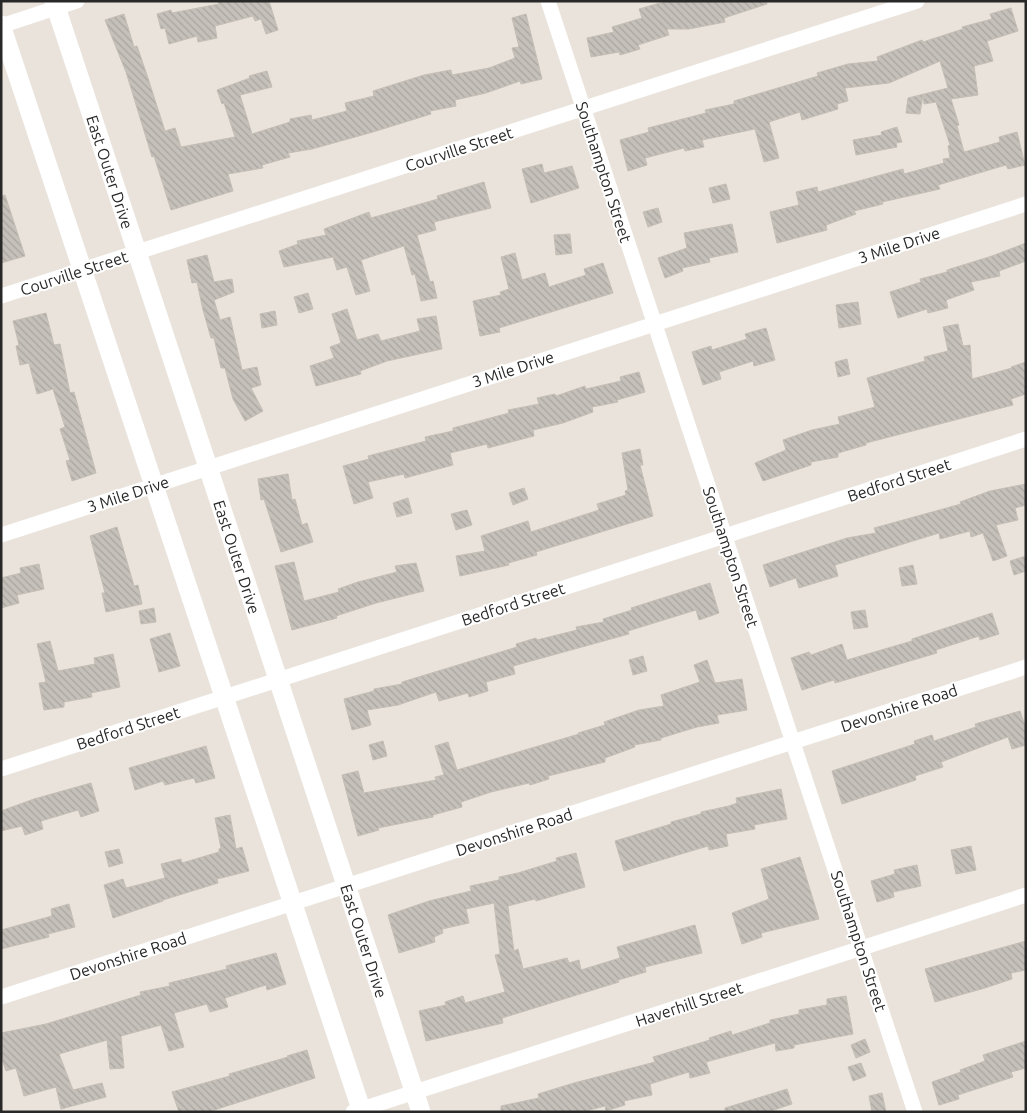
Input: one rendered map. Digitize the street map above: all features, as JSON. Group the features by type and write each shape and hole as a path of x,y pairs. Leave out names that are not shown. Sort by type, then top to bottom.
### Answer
{"street":[{"path":"77,1 55,5 1,26 293,903 359,1111"},
{"name":"Southampton Street","path":"548,1 915,1112"},
{"name":"Courville Street","path":"1,296 917,1"},
{"name":"East Outer Drive","path":"55,5 420,1112"},
{"name":"3 Mile Drive","path":"1,535 1026,204"},
{"name":"Bedford Street","path":"1,769 1026,439"},
{"name":"Devonshire Road","path":"1,997 1026,667"},
{"name":"Haverhill Street","path":"359,1111 1026,896"}],"building":[{"path":"218,1 269,1 278,30 266,34 261,19 255,21 253,16 215,26 217,38 198,42 197,36 169,44 165,28 161,29 157,14 171,10 172,13 219,4"},
{"path":"667,1 766,1 767,4 724,18 725,22 689,29 667,29 669,35 638,45 640,49 620,55 619,52 591,57 587,38 614,32 612,27 642,18 639,9"},
{"path":"1011,8 1018,31 987,41 993,61 974,66 978,95 951,99 959,125 957,126 964,152 1000,142 999,137 1017,132 1025,165 1008,169 1006,165 938,185 940,189 882,202 883,204 854,211 856,214 826,225 827,230 777,243 770,212 799,205 796,192 817,187 818,192 903,169 904,174 944,163 943,159 950,158 948,146 950,145 936,102 924,104 923,95 920,114 906,113 908,98 948,88 940,61 889,83 845,88 848,101 837,104 838,109 802,120 800,112 769,122 779,158 764,162 755,129 702,140 704,147 685,151 684,148 645,158 647,165 628,171 620,140 649,132 648,128 706,113 705,110 734,104 734,101 818,76 817,73 848,64 878,61 877,57 922,40 923,42 963,29 962,27 992,19 990,14"},
{"path":"124,14 134,47 137,46 165,131 175,128 181,147 235,137 224,103 222,104 217,90 250,78 249,76 267,71 272,87 240,95 252,134 290,122 290,119 311,115 312,120 347,111 345,103 374,96 373,91 424,75 451,70 452,75 489,68 515,58 512,48 519,47 512,18 526,14 542,79 521,84 520,81 486,93 455,100 456,106 430,111 431,114 373,132 312,149 288,153 290,157 262,165 263,168 228,174 233,191 171,210 154,156 152,157 126,72 105,20"},
{"path":"897,127 902,142 896,143 897,147 856,155 853,140 882,135 881,132"},
{"path":"542,164 544,173 572,166 579,188 531,203 522,169"},
{"path":"484,182 491,208 434,222 436,230 417,235 430,282 433,281 437,298 421,301 415,274 412,275 404,246 361,260 370,291 356,295 347,267 337,270 333,257 284,267 279,251 298,244 297,241 326,235 324,229 369,212 371,218 438,199 437,196"},
{"path":"726,184 730,199 713,203 709,188"},
{"path":"5,195 25,256 1,263 1,196"},
{"path":"658,208 662,222 648,227 643,212"},
{"path":"732,224 738,252 709,258 710,262 682,268 683,271 665,278 658,258 687,248 684,233"},
{"path":"570,234 572,253 556,255 554,235"},
{"path":"1026,243 1026,261 999,271 1000,276 971,282 974,290 946,300 948,308 928,313 927,309 898,318 890,292 921,282 920,279 947,272 947,270"},
{"path":"515,253 522,280 545,273 549,287 586,275 584,269 603,263 613,293 499,328 500,332 480,336 473,301 501,295 500,292 509,289 501,257"},
{"path":"207,255 214,282 232,279 234,292 214,300 220,320 230,317 242,370 257,367 261,385 251,388 263,411 245,421 233,399 225,368 221,368 214,338 211,338 203,310 197,282 192,283 187,260"},
{"path":"308,293 313,309 299,313 294,297"},
{"path":"858,302 861,324 839,328 836,305"},
{"path":"347,309 357,340 378,334 381,341 420,331 417,319 436,316 442,349 387,361 360,371 361,374 316,386 310,366 334,358 330,347 341,343 332,314"},
{"path":"275,311 277,325 262,328 260,314"},
{"path":"46,313 54,345 60,344 70,393 74,392 96,473 72,481 66,461 70,460 60,429 65,427 53,389 37,394 29,363 20,365 16,346 19,345 13,321"},
{"path":"958,324 963,346 970,345 972,379 1012,368 1026,362 1026,394 1011,399 1013,405 866,443 866,445 838,453 838,457 811,462 811,465 763,481 755,463 786,450 783,440 812,430 840,424 838,417 875,407 867,378 925,361 924,357 948,351 943,327"},
{"path":"766,328 775,360 754,366 753,361 719,372 721,379 703,385 692,352 711,346 712,350 747,339 745,334"},
{"path":"847,359 850,374 838,377 835,362"},
{"path":"639,372 645,392 617,400 618,402 592,407 593,412 563,423 533,430 534,436 488,448 487,444 450,453 453,465 405,478 404,474 368,482 373,498 354,504 343,466 369,459 368,456 426,441 425,437 453,431 453,428 509,413 508,410 539,404 537,398 555,394 556,396 585,386 586,389 621,381 620,377"},
{"path":"640,449 643,465 640,465 653,516 536,552 537,555 508,563 509,565 460,576 456,556 485,551 481,536 528,521 531,532 599,510 597,504 626,495 625,491 628,490 622,453"},
{"path":"288,474 292,500 295,499 302,525 307,523 313,542 281,552 264,499 261,500 258,479"},
{"path":"1026,484 1026,505 1015,508 1018,520 996,525 1007,556 993,561 983,533 971,537 970,531 940,539 939,533 835,565 838,576 799,588 796,578 770,587 763,565 847,538 876,533 874,528 961,504 960,502 990,491"},
{"path":"524,488 528,499 513,505 509,493"},
{"path":"408,498 412,513 397,517 393,503"},
{"path":"467,510 472,525 456,530 451,514"},
{"path":"117,527 134,586 138,585 142,604 106,612 102,593 105,593 90,536"},
{"path":"1026,556 1026,571 1014,575 1010,561"},
{"path":"294,562 304,601 339,592 338,589 358,582 397,572 395,566 416,563 424,591 376,603 336,616 337,618 292,630 275,566"},
{"path":"39,564 44,589 17,595 19,603 1,608 1,578 21,573 20,568"},
{"path":"913,565 917,584 902,586 899,568"},
{"path":"710,583 719,613 699,620 696,610 628,631 629,634 513,666 515,674 486,682 488,691 469,697 468,693 439,701 436,692 398,705 367,710 371,725 352,730 344,699 374,691 374,689 402,684 402,682 517,647 516,644 536,638 537,640 577,630 576,627 604,622 603,619 632,610 631,608"},
{"path":"154,608 156,622 141,624 139,611"},
{"path":"865,610 868,627 854,629 851,612"},
{"path":"992,613 999,634 980,640 979,636 936,650 937,653 835,683 834,680 802,690 791,658 809,652 811,655 842,644 847,660 912,641 912,639"},
{"path":"170,633 180,666 159,672 150,639"},
{"path":"50,641 58,671 95,664 94,658 113,654 120,687 91,693 92,697 64,702 64,707 44,710 39,683 46,682 37,644"},
{"path":"643,656 647,671 633,675 629,660"},
{"path":"707,660 715,683 742,679 747,710 717,715 719,723 697,727 661,738 661,740 634,745 635,747 605,758 605,762 548,776 549,779 530,785 529,783 491,792 461,802 462,807 433,815 433,817 378,828 379,830 358,836 342,775 358,771 364,793 436,780 435,777 444,775 435,746 448,742 457,770 579,734 605,725 604,722 639,710 664,706 661,695 700,682 694,665"},
{"path":"1020,711 1026,728 1026,745 1012,749 1008,737 941,762 943,767 915,776 916,780 842,804 832,771 915,744 914,741 932,735 934,741 976,727 975,724"},
{"path":"383,741 387,756 373,760 369,745"},
{"path":"206,746 215,778 196,783 194,778 165,785 163,781 135,790 129,768"},
{"path":"91,783 99,811 81,817 78,810 41,821 43,829 25,835 22,826 1,831 1,811 34,799"},
{"path":"781,789 787,819 754,825 755,829 726,834 728,846 709,850 708,846 624,871 615,841 701,814 701,812 729,806 737,803 736,798"},
{"path":"230,815 236,849 242,847 249,871 217,879 218,883 113,918 104,885 123,879 126,888 165,878 161,864 181,859 182,863 219,852 221,848 215,818"},
{"path":"971,846 976,870 956,874 951,850"},
{"path":"119,849 123,863 109,867 105,852"},
{"path":"576,853 585,887 536,901 535,899 508,906 514,951 518,949 523,969 567,958 569,963 579,960 581,970 620,958 617,947 695,925 702,953 645,967 646,972 618,980 619,982 502,1018 503,1023 426,1041 419,1011 446,1005 445,1002 463,996 465,1003 505,992 495,955 500,954 494,903 466,909 469,923 442,929 443,933 434,937 435,942 399,953 388,915 429,901 471,891 470,886 499,880 499,877 557,861 556,858"},
{"path":"800,857 819,919 761,933 762,937 742,944 732,913 769,899 761,869"},
{"path":"917,865 921,886 893,892 894,897 877,902 871,881 895,874 894,870"},
{"path":"69,904 75,927 48,934 49,937 1,949 1,930 52,916 51,909"},
{"path":"1026,941 1026,970 1011,973 1012,979 935,1002 925,969"},
{"path":"276,953 286,984 267,990 266,985 225,998 228,1007 210,1012 207,1004 174,1013 184,1047 169,1051 161,1025 121,1036 124,1068 110,1069 107,1040 59,1054 73,1090 102,1083 106,1097 61,1109 56,1087 24,1096 16,1068 6,1071 1,1056 1,1033 46,1024 141,995 140,992 170,986 169,983 227,969 226,966"},
{"path":"846,996 853,1034 794,1045 794,1048 776,1051 775,1043 706,1062 710,1073 690,1078 689,1072 650,1084 652,1095 624,1101 625,1105 606,1111 605,1106 582,1112 501,1112 501,1106 539,1098 538,1094 655,1062 653,1057 710,1040 709,1038 731,1031 732,1035 770,1023 770,1020 799,1014 799,1010 827,1005 827,999"},
{"path":"865,1039 870,1052 856,1058 851,1045"},
{"path":"1026,1041 1026,1068 1011,1072 1013,1077 958,1095 959,1099 939,1105 932,1082 985,1061 983,1055"},
{"path":"307,1050 315,1078 208,1112 179,1112 172,1092 230,1076 229,1074"},
{"path":"861,1063 866,1076 853,1081 848,1067"},
{"path":"787,1089 792,1104 768,1112 725,1112 725,1108"},
{"path":"882,1093 886,1112 872,1112 869,1096"}]}
